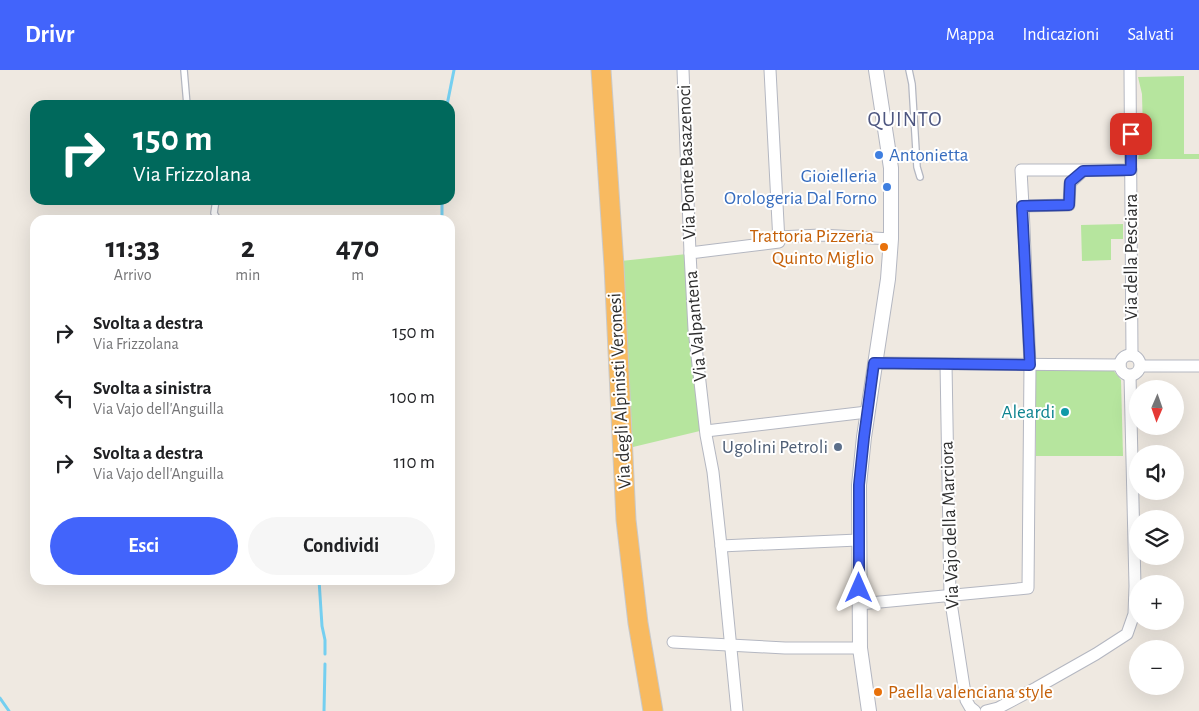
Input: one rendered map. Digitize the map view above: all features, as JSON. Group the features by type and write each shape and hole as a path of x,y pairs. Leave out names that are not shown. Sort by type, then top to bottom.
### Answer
{"highway":[{"name":"Via degli Alpinisti Veronesi","path":"601,70 614,266 626,520 638,623 653,711"}],"street":[{"name":"Via Ponte Basazenoci","path":"683,70 690,253"},
{"path":"770,70 778,237"},
{"path":"869,711 860,648 859,485 867,412 888,279 891,239 891,168 876,70"},
{"name":"Via della Pesciara","path":"1130,70 1132,355"},
{"path":"859,604 1028,588 1030,365 1021,170 1131,170"},
{"path":"1056,170 1064,175 1069,187"},
{"path":"1022,206 1069,205 1069,187 1072,179 1083,171"},
{"name":"Via Valpantena","path":"738,711 713,472 706,431 694,329 690,253 779,242 778,237 821,234 891,239"},
{"path":"1132,355 1138,358 1141,366 1138,372 1130,376 1124,374 1120,365 1123,357 1132,355"},
{"path":"874,363 1120,365"},
{"name":"Via Vajo della Marciora","path":"946,364 950,596 966,700 975,711"},
{"path":"1141,366 1199,366"},
{"path":"986,711 998,708 1036,688 1127,634 1134,614 1130,376"},
{"path":"706,431 867,412"},
{"path":"721,546 858,540"},
{"path":"673,642 784,648 860,648"}],"lane":[{"path":"184,70 187,100"},
{"path":"909,70 912,84 917,167 920,177"}],"green space":[{"path":"1184,76 1184,154 1199,154 1199,159 1138,159 1143,134 1142,94 1138,77"},
{"path":"1123,224 1123,239 1111,239 1111,260 1082,261 1081,225"},
{"path":"687,254 704,430 633,447 621,261"},
{"path":"1036,370 1113,370 1121,380 1123,456 1036,456"}],"waterway":[{"path":"448,100 454,70"},
{"path":"442,205 442,215"},
{"path":"319,585 325,654"},
{"path":"324,711 325,664"},
{"path":"0,698 9,711"}],"place":[{"name":"Antonietta","path":"879,155"},
{"name":"Gioielleria Orologeria Dal Forno","path":"887,187"},
{"name":"Trattoria Pizzeria Quinto Miglio","path":"884,247"},
{"name":"Aleardi","path":"1065,412"},
{"name":"Ugolini Petroli","path":"838,447"},
{"name":"Paella valenciana style","path":"878,692"}],"district":[{"name":"QUINTO","path":"905,119"}],"route":[{"path":"859,588 859,485 874,363 1030,365 1022,206 1069,205 1070,182 1083,171 1131,170 1131,134"}]}
